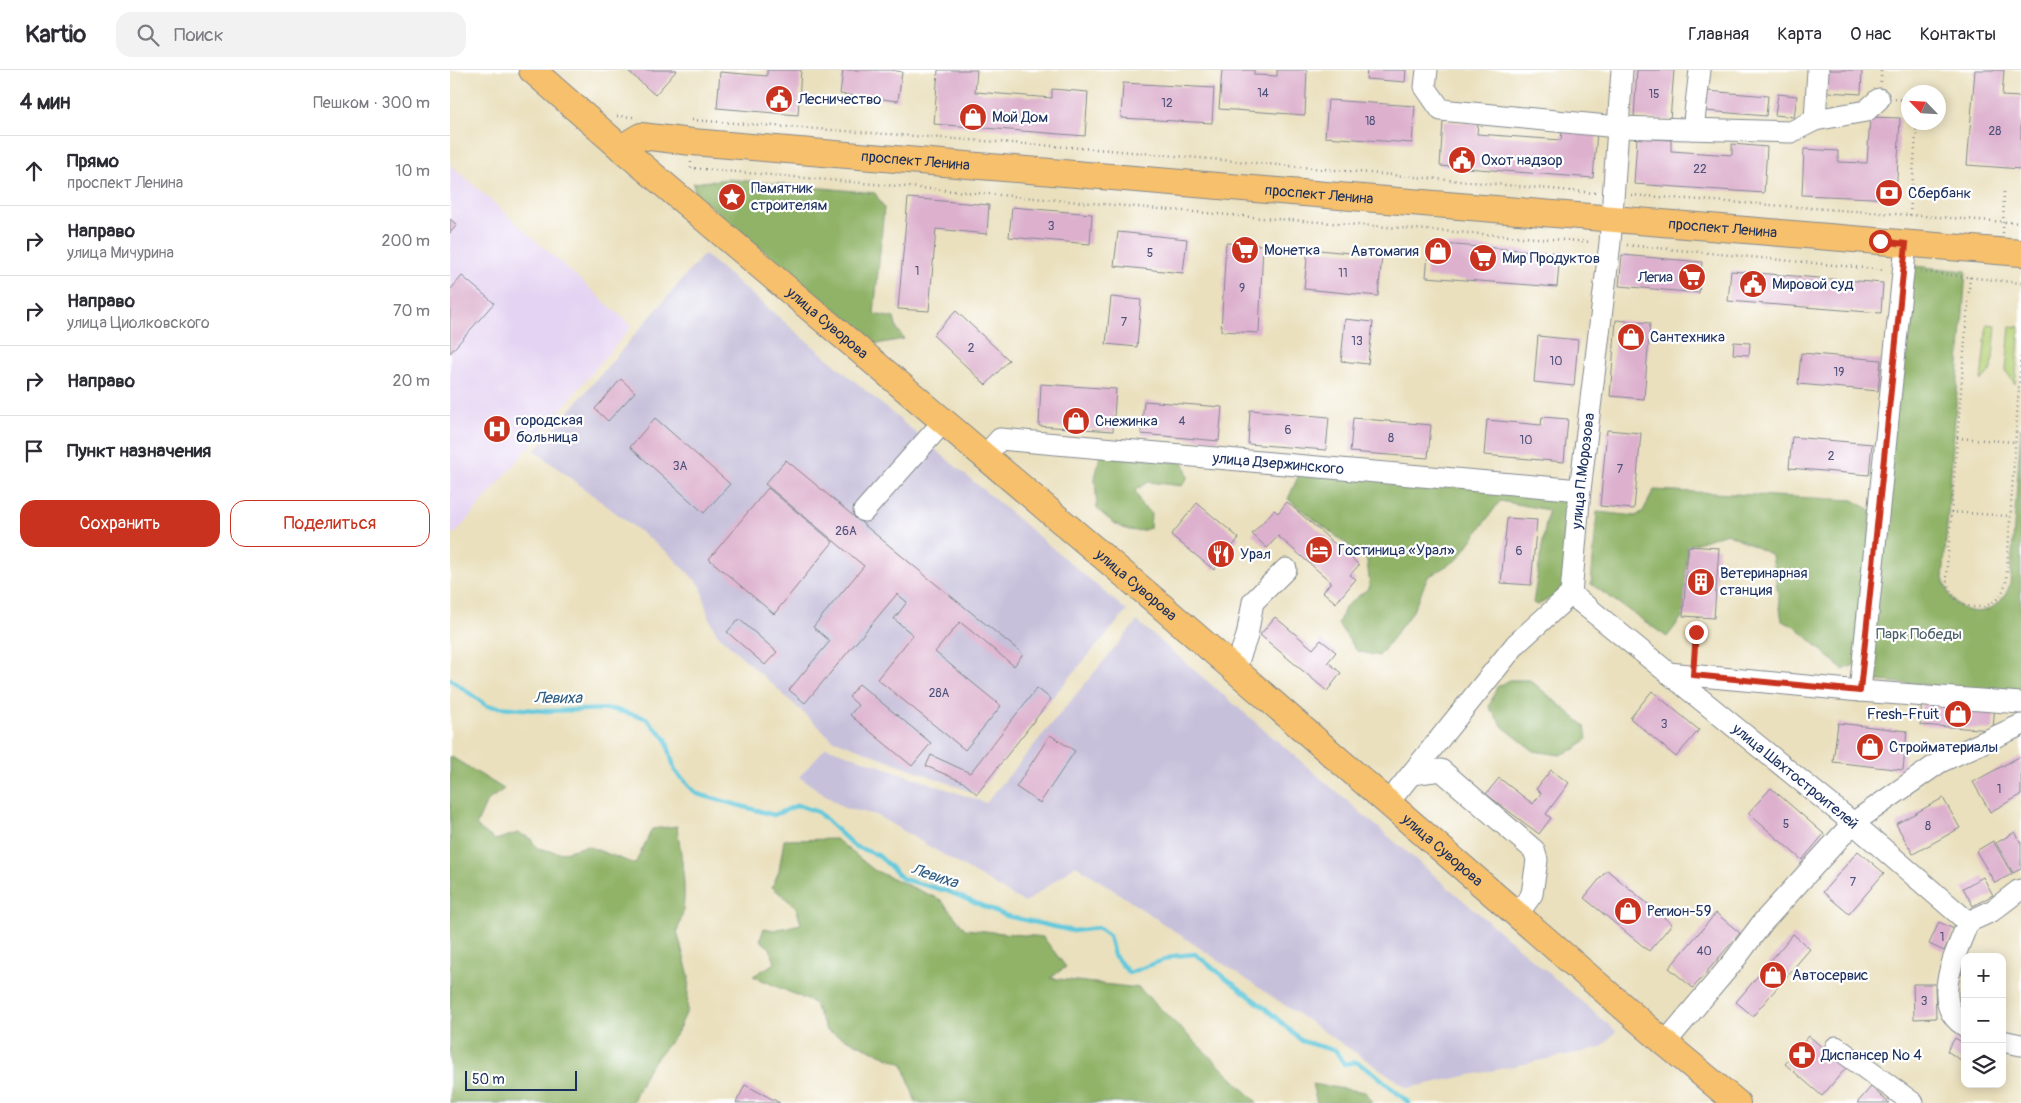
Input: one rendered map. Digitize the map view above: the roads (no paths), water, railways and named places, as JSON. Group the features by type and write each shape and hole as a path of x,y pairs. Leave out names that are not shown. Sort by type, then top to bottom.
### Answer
{"main road":[{"name":"улица Суворова","path":"532,70 1235,670 1666,1043 1738,1103"},
{"name":"проспект Ленина","path":"622,148 641,136 690,127 1611,219 2012,252"}],"street":[{"path":"1427,70 1425,87 1441,110 1618,127 1791,132 1815,120 1866,111 1879,99"},
{"name":"улица П.Морозова","path":"1571,594 1580,490 1611,219 1622,70"},
{"path":"1693,129 1700,70"},
{"path":"1815,120 1818,70"},
{"path":"1860,691 1906,244"},
{"path":"864,511 944,421"},
{"name":"улица Дзержинского","path":"985,456 1000,439 1580,490"},
{"path":"1235,670 1247,636 1253,602 1286,569"},
{"path":"1388,803 1516,644 1571,594"},
{"name":"улица Шахтостроителей","path":"1571,594 1853,823 1968,922"},
{"path":"1668,673 1860,691 2021,703"},
{"path":"1666,1043 1733,962 1763,922 1853,823 1940,762 2021,725"},
{"path":"1412,774 1440,770 1534,850 1537,860 1532,894 1518,914"},
{"path":"1961,1023 1949,1010 1946,991 1949,971 1968,922 1992,911 2021,890"},
{"path":"2006,1042 2021,1045"},
{"path":"1836,1047 1913,1103"}],"waterway":[{"name":"Левиха","path":"450,679 487,706 546,711 612,709 646,718 666,739 675,771 697,794 774,815 798,805 818,812 854,846 878,855 903,879 947,891 1007,916 1073,931 1098,928 1109,936 1114,955 1129,973 1174,956 1195,954 1271,1013 1302,1041 1336,1051 1344,1064 1356,1062 1373,1072 1409,1103"}],"place":[{"name":"Лесничество","path":"779,99"},
{"name":"Мой Дом","path":"973,117"},
{"name":"Охот надзор","path":"1462,160"},
{"name":"Сбербанк","path":"1889,193"},
{"name":"Памятник строителям","path":"732,197"},
{"name":"Монетка","path":"1245,250"},
{"name":"Автомагия","path":"1438,251"},
{"name":"Мир Продуктов","path":"1483,258"},
{"name":"Легиа","path":"1692,277"},
{"name":"Мировой суд","path":"1753,284"},
{"name":"Сантехника","path":"1631,337"},
{"name":"Снежинка","path":"1076,421"},
{"name":"городская больница","path":"497,429"},
{"name":"Гостиница «Урал»","path":"1319,550"},
{"name":"Урал","path":"1221,554"},
{"name":"Ветеринарная станция","path":"1701,582"},
{"name":"Fresh-Fruit","path":"1958,714"},
{"name":"Стройматериалы","path":"1870,747"},
{"name":"Регион-59","path":"1628,911"},
{"name":"Автосервис","path":"1773,975"},
{"name":"Диспансер № 4","path":"1802,1055"}],"park label":[{"name":"Парк Победы","path":"1919,634"}]}
